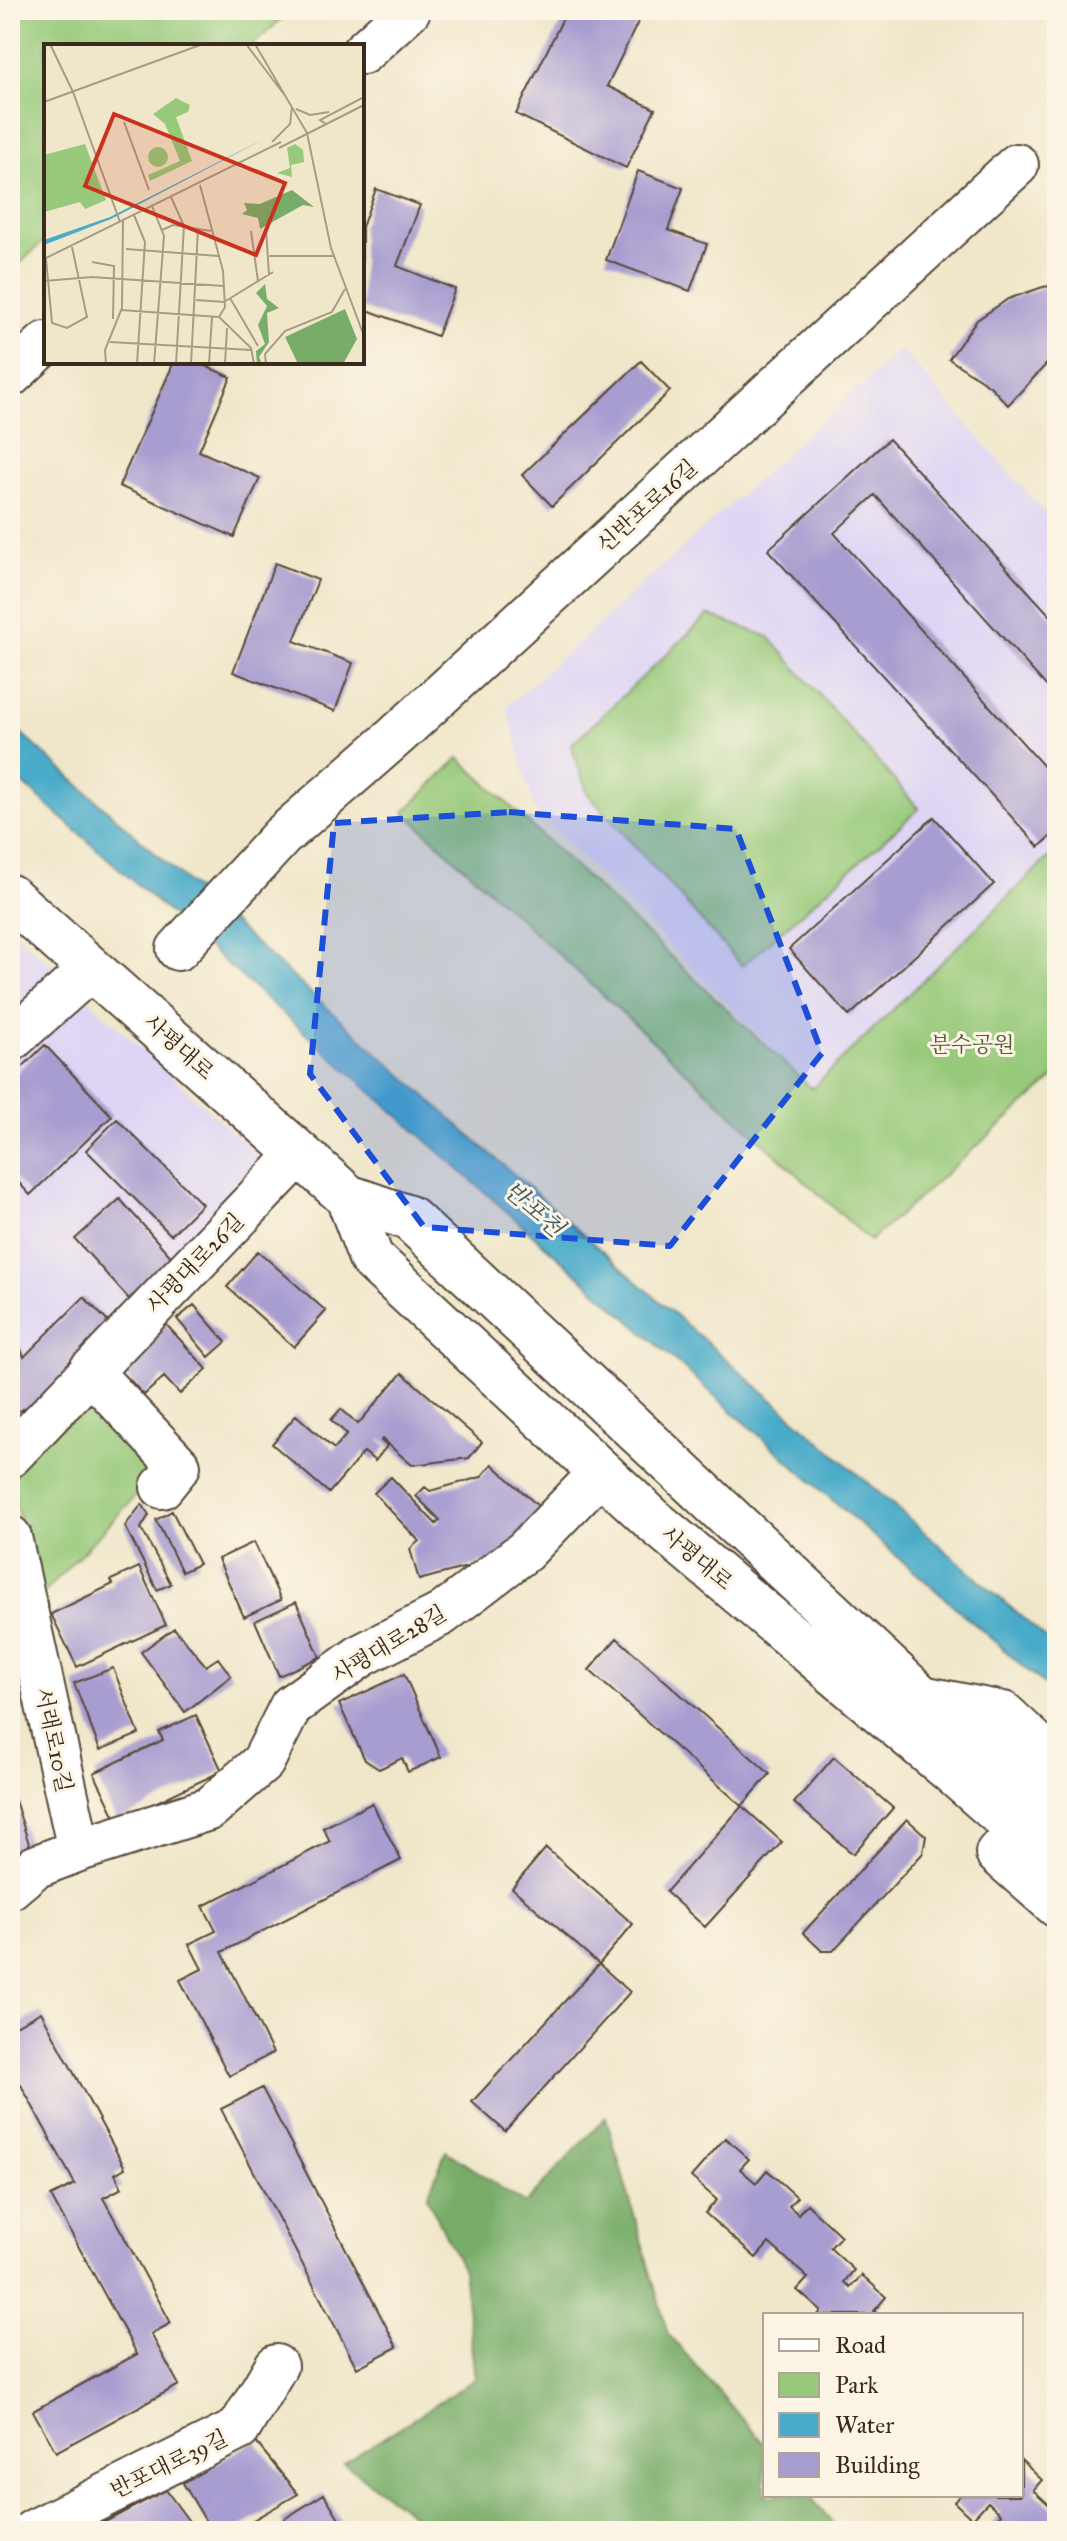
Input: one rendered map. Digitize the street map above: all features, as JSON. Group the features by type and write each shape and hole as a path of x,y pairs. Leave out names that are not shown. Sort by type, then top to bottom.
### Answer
{"main road":[{"name":"사평대로","path":"10,897 348,1197 409,1218 922,1698 1057,1820"},
{"name":"사평대로","path":"348,1197 371,1258 600,1473 1057,1864"},
{"path":"922,1698 1003,1714 1057,1764"},
{"path":"951,1771 966,1824 1057,1905"}],"street":[{"path":"364,51 409,10"},
{"name":"신반포로16길","path":"178,949 273,844 396,736 1017,165"},
{"path":"10,376 44,345"},
{"path":"10,1041 91,969"},
{"name":"사평대로26길","path":"10,1456 299,1154"},
{"path":"90,1371 179,1466 162,1487"},
{"name":"사평대로28길","path":"10,1888 35,1867 209,1809 263,1762 291,1706 362,1655 442,1614 525,1551 600,1473"},
{"name":"서래로10길","path":"10,1537 25,1676 79,1850"},
{"name":"반포대로39길","path":"58,2526 239,2429 276,2366"}],"highlighted area":[{"path":"509,812 736,829 822,1053 670,1246 424,1227 310,1074 334,823"}],"shaded area":[{"path":"901,349 1057,527 1057,849 812,1089 534,809 507,707"},
{"path":"10,928 266,1163 10,1434"}],"green space":[{"path":"10,10 291,10 254,44 44,44 44,241 10,273"},
{"path":"708,615 769,637 919,809 742,966 588,794 571,745"},
{"name":"분수공원","path":"459,758 812,1089 1057,849 1057,1075 870,1241 404,812"},
{"path":"90,1389 163,1467 36,1601 10,1473"},
{"path":"606,2117 668,2334 763,2443 763,2497 811,2497 840,2531 434,2531 344,2463 475,2379 463,2270 427,2197 446,2151 525,2204"}],"water":[{"name":"반포천","path":"10,723 469,1135 1057,1648 1057,1696 10,772"}],"building":[{"path":"567,10 624,10 640,18 607,86 655,109 626,168 516,114"},
{"path":"638,171 683,188 668,230 707,244 690,291 606,260"},
{"path":"376,189 420,205 397,266 455,289 437,336 364,309 364,222"},
{"path":"1057,285 1057,353 1008,405 990,386 949,359 977,320 1008,299"},
{"path":"641,361 670,391 552,506 522,475"},
{"path":"173,364 201,364 231,377 199,451 260,478 234,537 119,486"},
{"path":"889,439 1057,623 1057,698 875,495 834,533 1057,781 1057,831 1039,847 768,550"},
{"path":"275,563 318,580 294,641 353,663 335,711 233,672"},
{"path":"934,817 994,884 849,1016 789,949"},
{"path":"45,1045 112,1116 30,1195 10,1173 10,1079"},
{"path":"117,1119 202,1204 171,1235 86,1150"},
{"path":"120,1199 173,1259 129,1299 75,1239"},
{"path":"258,1251 326,1311 294,1347 227,1287"},
{"path":"84,1297 113,1327 32,1405 14,1413 10,1411 10,1321 24,1357"},
{"path":"194,1305 226,1342 209,1357 177,1319"},
{"path":"162,1320 207,1369 180,1394 164,1377 144,1395 127,1377 120,1376 115,1364"},
{"path":"402,1373 482,1442 469,1458 412,1465 382,1439 387,1446 375,1461 364,1452 329,1493 272,1444 296,1415 334,1449 347,1434 331,1420 341,1409 358,1424"},
{"path":"492,1464 548,1515 512,1555 419,1580 410,1549 419,1541 374,1493 391,1477 436,1524 440,1520 416,1496 425,1487 430,1491 481,1477"},
{"path":"142,1504 149,1515 141,1528 171,1584 157,1590 125,1526"},
{"path":"172,1511 199,1564 182,1572 156,1520"},
{"path":"254,1542 281,1600 244,1617 218,1559"},
{"path":"139,1567 166,1625 77,1667 51,1614 113,1584 111,1580"},
{"path":"296,1602 320,1657 279,1676 255,1621"},
{"path":"174,1628 206,1666 218,1658 231,1676 185,1712 141,1652"},
{"path":"617,1638 770,1774 742,1806 589,1670"},
{"path":"113,1668 139,1734 100,1750 74,1683"},
{"path":"404,1674 441,1757 408,1772 402,1758 379,1769 365,1760 339,1704"},
{"path":"196,1715 222,1771 117,1821 94,1773 163,1740 159,1732"},
{"path":"834,1757 893,1808 853,1854 794,1803"},
{"path":"10,1785 30,1847 10,1853"},
{"path":"372,1803 401,1860 222,1952 273,2053 229,2076 180,1980 202,1969 189,1944 216,1931 203,1906 330,1841 323,1828"},
{"path":"742,1806 782,1842 705,1927 666,1892"},
{"path":"907,1819 926,1836 923,1853 833,1951 822,1951 803,1933"},
{"path":"546,1848 633,1924 599,1964 512,1888"},
{"path":"599,1964 630,1992 505,2131 472,2102"},
{"path":"41,2012 125,2168 115,2174 122,2188 103,2198 171,2323 151,2334 179,2385 56,2452 33,2411 137,2354 51,2196 75,2184 10,2065 10,2029"},
{"path":"262,2088 397,2347 357,2368 221,2109"},
{"path":"725,2138 749,2159 740,2169 756,2183 767,2170 797,2197 789,2206 798,2214 807,2204 841,2236 830,2248 854,2270 844,2282 850,2288 862,2275 886,2297 874,2311 876,2313 820,2313 821,2311 797,2290 808,2278 769,2243 756,2258 705,2213 717,2200 691,2177"},
{"path":"255,2441 298,2494 234,2531 210,2528 183,2483"},
{"path":"1023,2462 1042,2480 1033,2490 1057,2512 1057,2531 986,2531 1001,2514 988,2502 972,2519 954,2502 958,2497 1023,2497"},
{"path":"166,2490 196,2531 108,2531 103,2523"},
{"path":"324,2494 347,2531 287,2531 281,2521"}]}
